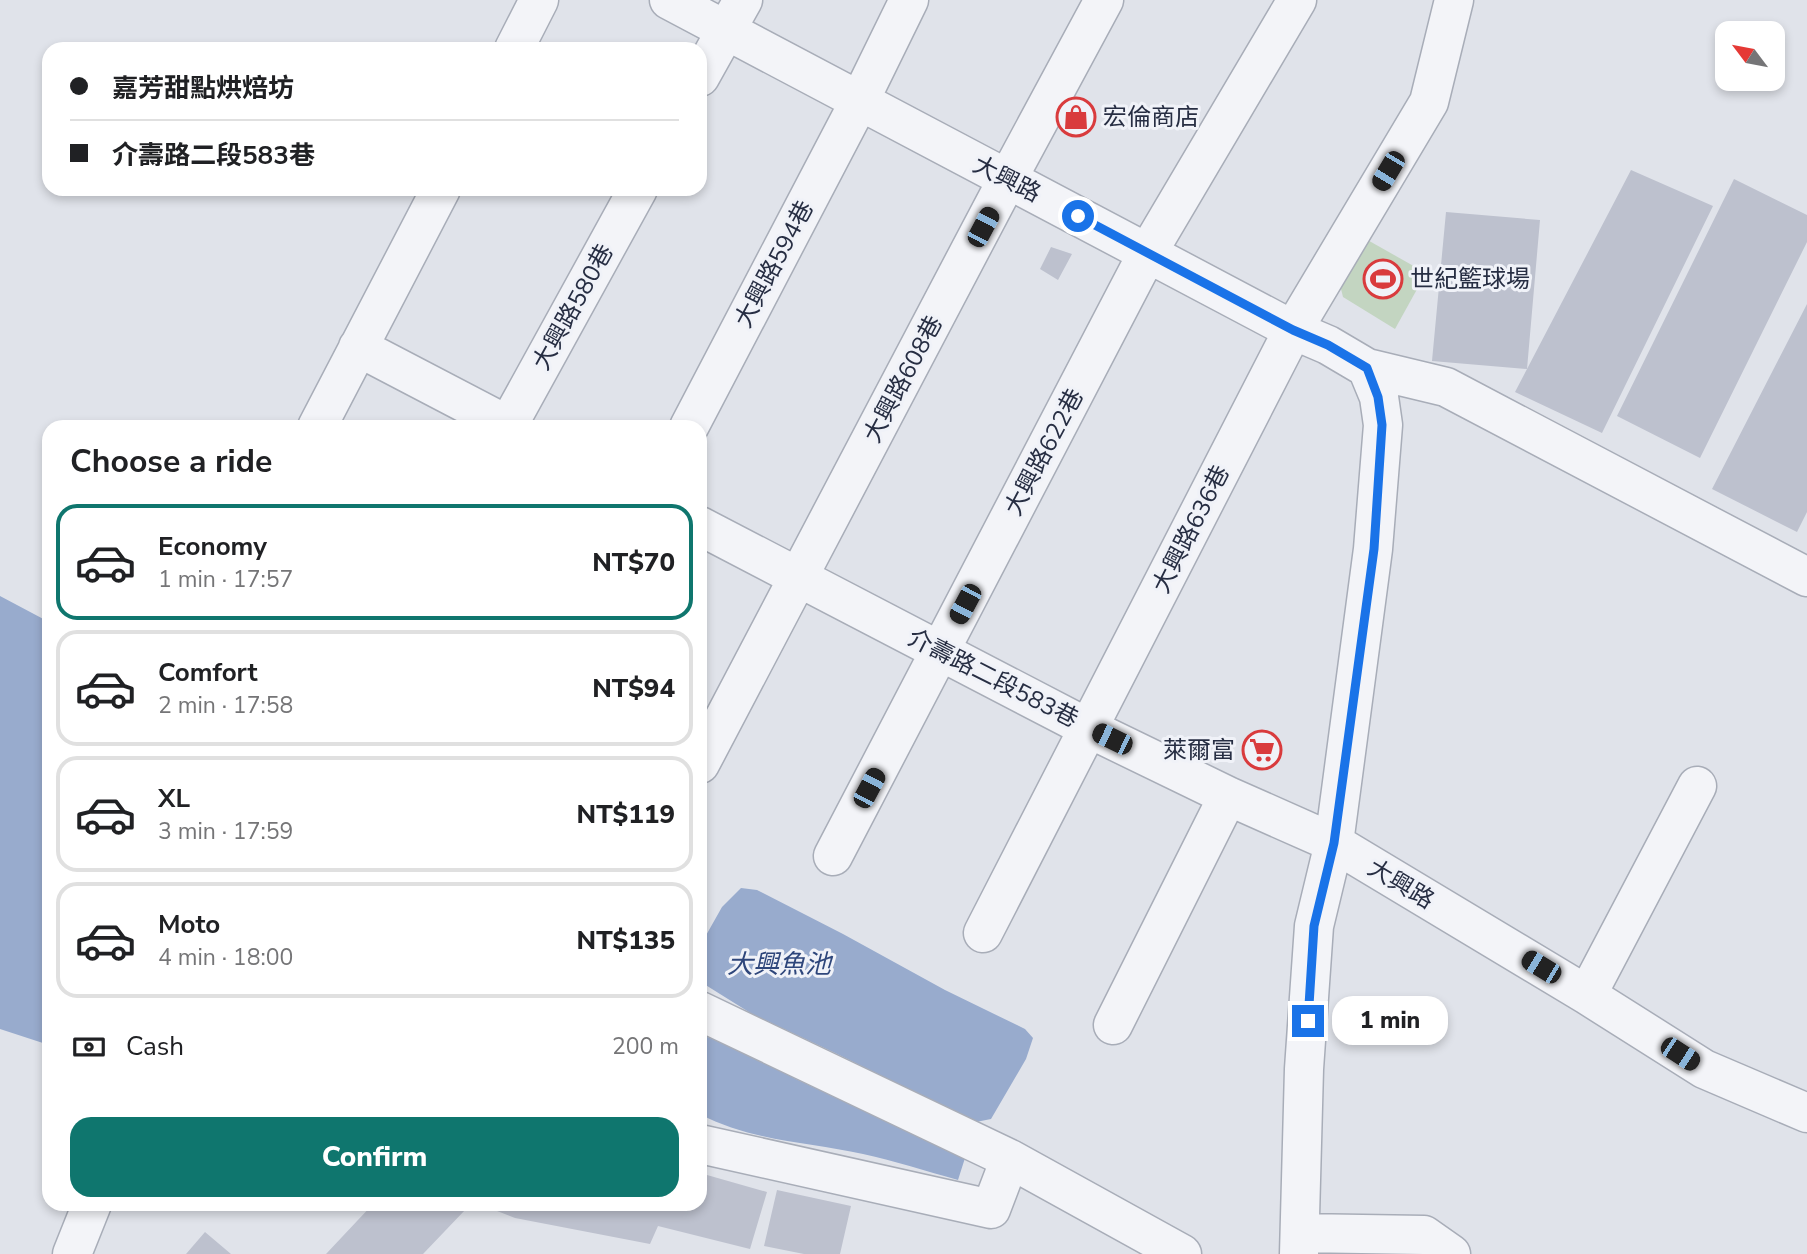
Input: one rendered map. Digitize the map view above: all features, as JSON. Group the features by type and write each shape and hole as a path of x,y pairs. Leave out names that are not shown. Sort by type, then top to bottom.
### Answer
{"street":[{"path":"518,42 539,0"},
{"name":"大興路","path":"669,0 734,15 859,102 1007,180 1149,252 1293,330 1328,345 1367,368 1446,387 1807,578"},
{"name":"大興路594巷","path":"693,420 859,102 909,0"},
{"name":"大興路608巷","path":"707,751 1104,0"},
{"name":"大興路622巷","path":"833,856 1149,252 1297,0"},
{"name":"大興路636巷","path":"983,933 1293,330 1429,102 1454,0"},
{"path":"707,64 734,15"},
{"path":"321,420 437,196"},
{"name":"大興路580巷","path":"511,420 634,196"},
{"path":"358,347 497,420"},
{"path":"1367,368 1378,397 1382,425 1374,549 1334,843 1314,926 1304,1069 1300,1243 1423,1235 1451,1254"},
{"name":"介壽路二段583巷","path":"707,530 1088,728 1228,796 1334,843"},
{"path":"1587,995 1697,786"},
{"path":"1113,1025 1228,796"},
{"name":"大興路","path":"1334,843 1587,995 1704,1069 1807,1113"},
{"path":"707,1014 1010,1158 1182,1254"},
{"path":"707,1146 991,1209 1010,1158"},
{"path":"72,1254 89,1211"}],"green space":[{"name":"世紀籃球場","path":"1364,238 1426,273 1395,329 1343,297 1340,285"}],"water":[{"path":"0,596 42,618 42,1043 0,1029"},
{"name":"大興魚池","path":"741,888 757,890 945,990 1025,1029 1033,1038 1026,1059 991,1119 976,1122 752,1014 707,986 707,934 722,907"},
{"name":"大興魚池","path":"707,1037 749,1054 796,1079 965,1158 958,1180 863,1154 780,1140 707,1117"}],"building":[{"path":"1631,170 1713,206 1602,433 1515,392"},
{"path":"1734,179 1807,215 1807,242 1700,458 1617,416"},
{"path":"1446,212 1540,220 1527,369 1432,361"},
{"path":"1051,247 1072,254 1058,280 1040,269"},
{"path":"1807,304 1807,512 1797,532 1712,489"},
{"path":"707,1175 767,1192 750,1249 658,1226 650,1244 515,1218 497,1211 707,1211"},
{"path":"777,1190 851,1206 840,1254 804,1254 764,1246"},
{"path":"366,1211 464,1211 423,1254 326,1254"},
{"path":"205,1232 231,1254 186,1254"}],"place":[{"name":"宏倫商店","path":"1076,117"},
{"name":"世紀籃球場","path":"1383,279"},
{"name":"萊爾富","path":"1262,750"}],"route":[{"path":"1078,216 1293,330 1328,345 1367,368 1378,397 1382,425 1374,549 1334,843 1314,926 1308,1021"}]}
